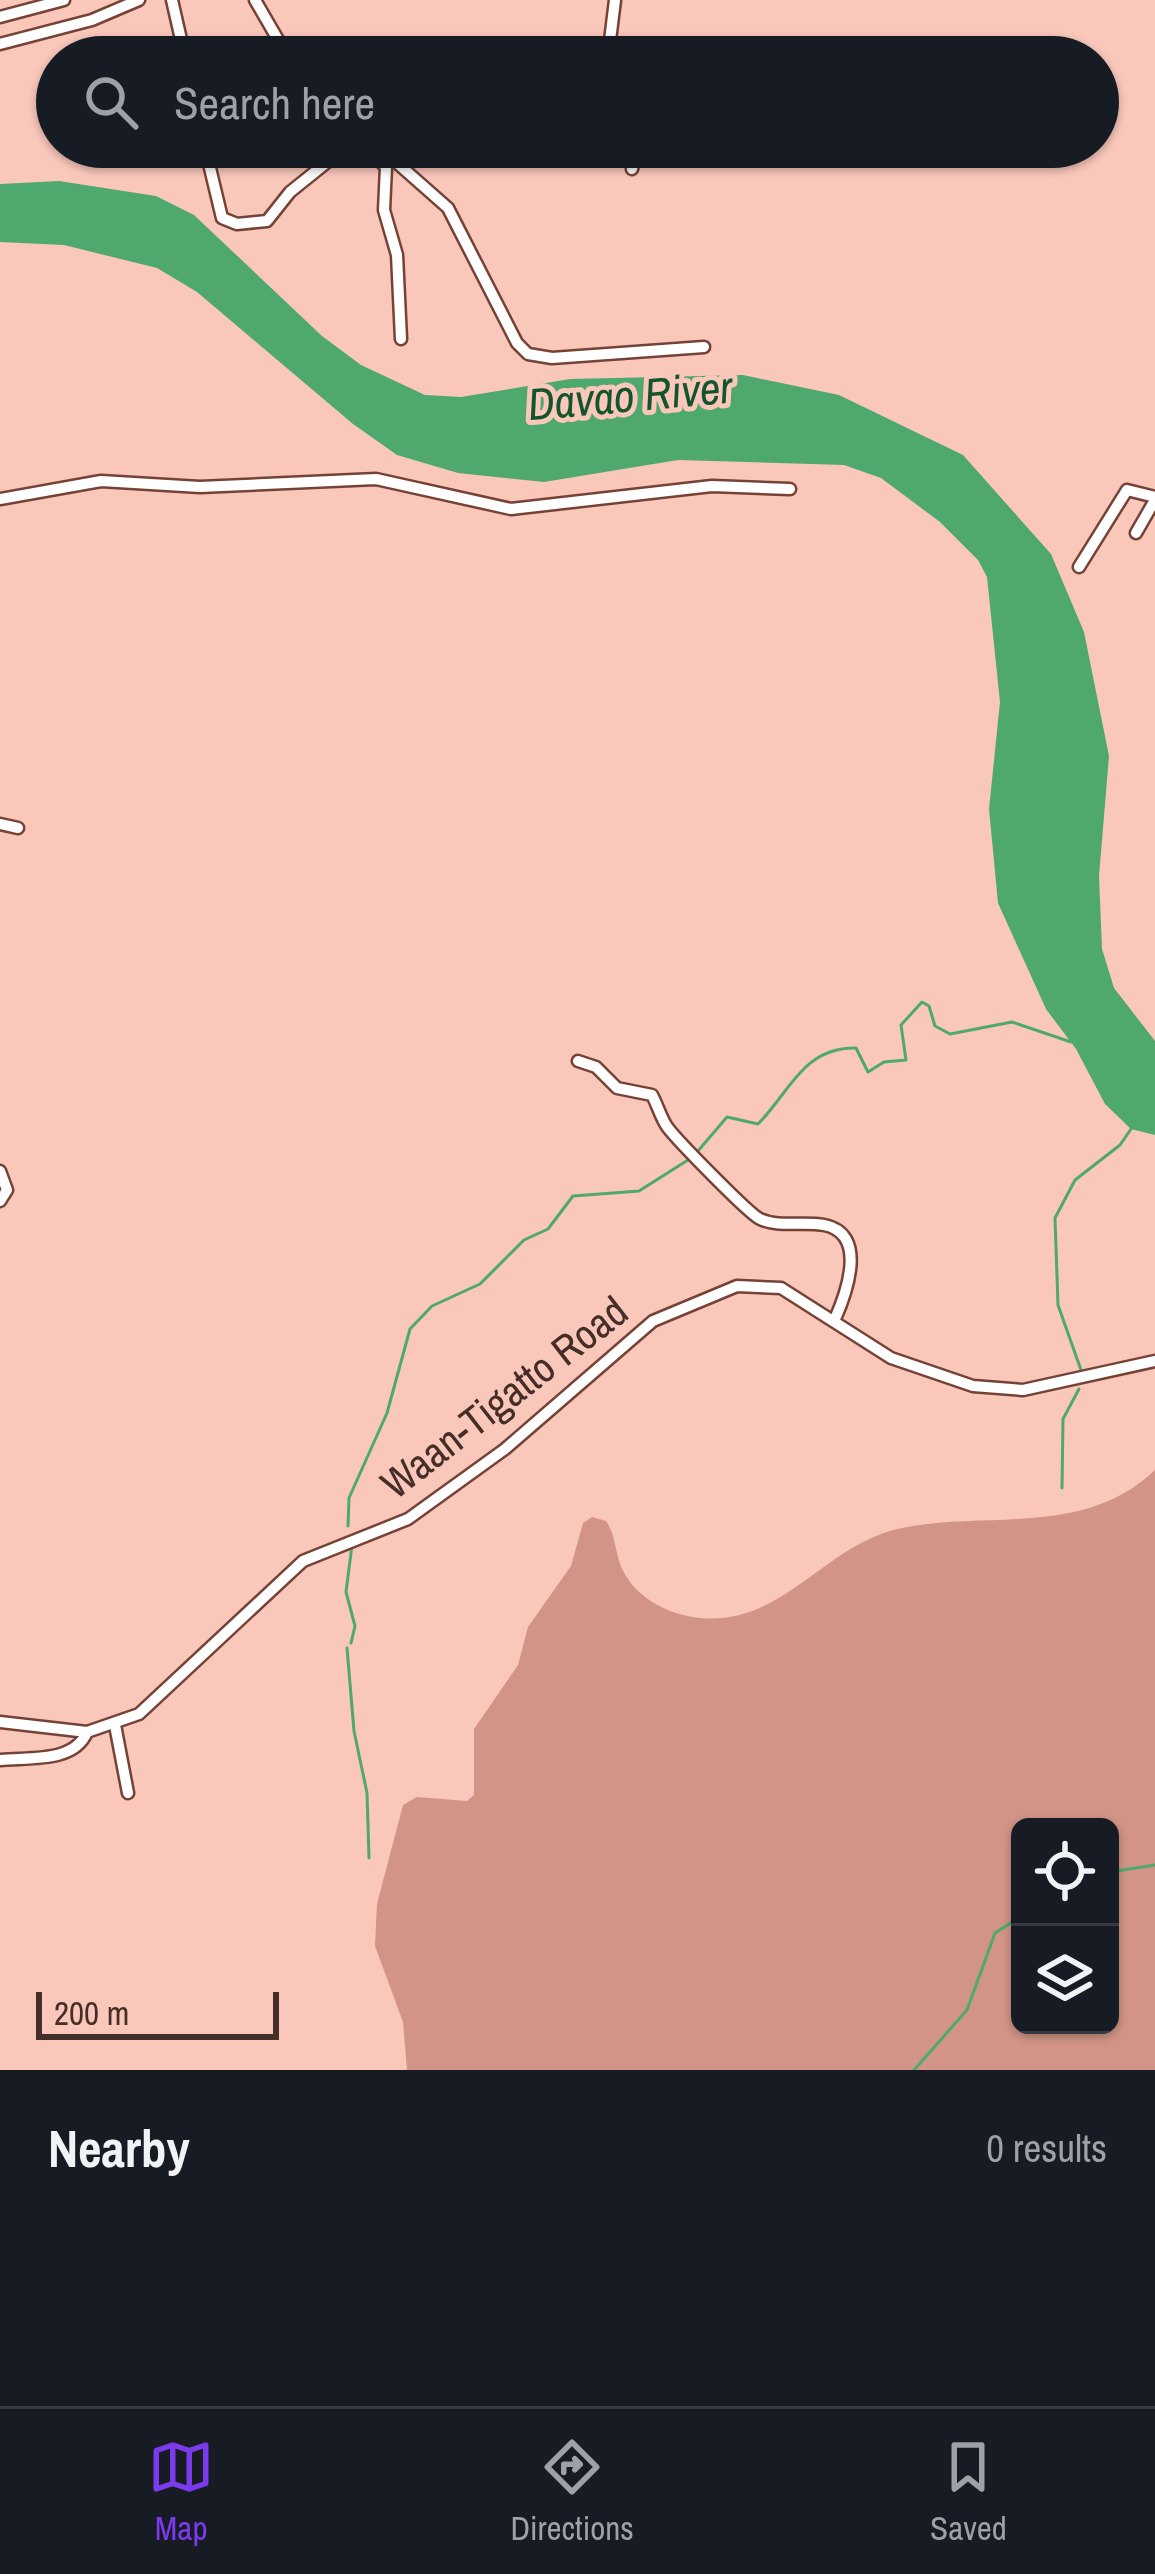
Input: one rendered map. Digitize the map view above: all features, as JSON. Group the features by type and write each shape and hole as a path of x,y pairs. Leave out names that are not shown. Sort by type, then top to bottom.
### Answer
{"street":[{"path":"0,44 92,20 139,0"},
{"path":"172,0 180,36"},
{"path":"255,0 276,36"},
{"path":"611,36 615,0"},
{"path":"0,17 16,6 58,1"},
{"path":"211,168 222,218 249,225 268,221 290,192 320,168"},
{"path":"386,168 384,209 397,255 400,339"},
{"path":"403,168 448,208 528,355 552,358 704,347"},
{"path":"0,499 101,481 200,487 376,479 511,509 712,486 790,489"},
{"path":"1079,567 1127,490 1155,499 1136,533"},
{"path":"0,824 18,828"},
{"path":"578,1061 596,1067 617,1088 652,1095 672,1134 752,1215 774,1223 821,1224 844,1234 850,1248 848,1280 835,1319"},
{"path":"0,1172 7,1190 0,1201"},
{"name":"Waan-Tigatto Road","path":"0,1722 87,1732 115,1725 164,1694 303,1561 408,1519 434,1502 653,1321 750,1284 781,1288 891,1358 973,1387 1023,1390 1155,1361"},
{"path":"115,1725 128,1793"},
{"path":"0,1760 68,1753 87,1732"}],"shaded area":[{"path":"1155,1470 1155,2070 407,2070 403,2022 375,1946 377,1904 403,1805 417,1797 467,1801 474,1795 474,1729 518,1665 528,1627 571,1566 583,1523 592,1517 606,1521 625,1575 652,1602 687,1616 729,1617 756,1610 849,1550 902,1528 1034,1518 1098,1505"}],"water":[{"name":"Davao River","path":"59,181 156,196 194,215 322,336 361,365 425,395 461,397 570,379 743,375 839,395 963,455 1051,554 1084,632 1109,756 1099,876 1102,949 1114,988 1155,1041 1155,1135 1131,1129 1105,1104 1076,1049 1046,1009 998,903 989,809 1000,702 987,577 978,560 940,522 881,478 844,465 678,460 544,482 458,473 397,455 353,424 197,292 157,268 64,245 0,242 0,184"}],"waterway":[{"path":"698,1151 727,1117 758,1124 799,1074 823,1055 856,1048 868,1072 884,1062 906,1060 901,1025 922,1002 929,1006 935,1026 950,1034 1012,1022 1071,1042"},
{"path":"1081,1370 1058,1305 1055,1218 1075,1180 1120,1145 1131,1129"},
{"path":"348,1526 349,1498 387,1413 410,1329 432,1306 480,1284 524,1240 548,1229 573,1196 639,1191 688,1160"},
{"path":"1062,1488 1063,1419 1079,1389"},
{"path":"351,1643 355,1626 346,1592 352,1545"},
{"path":"347,1648 354,1731 367,1793 369,1858"},
{"path":"1119,1871 1155,1865"},
{"path":"914,2070 967,2010 995,1933 1011,1923"}]}
